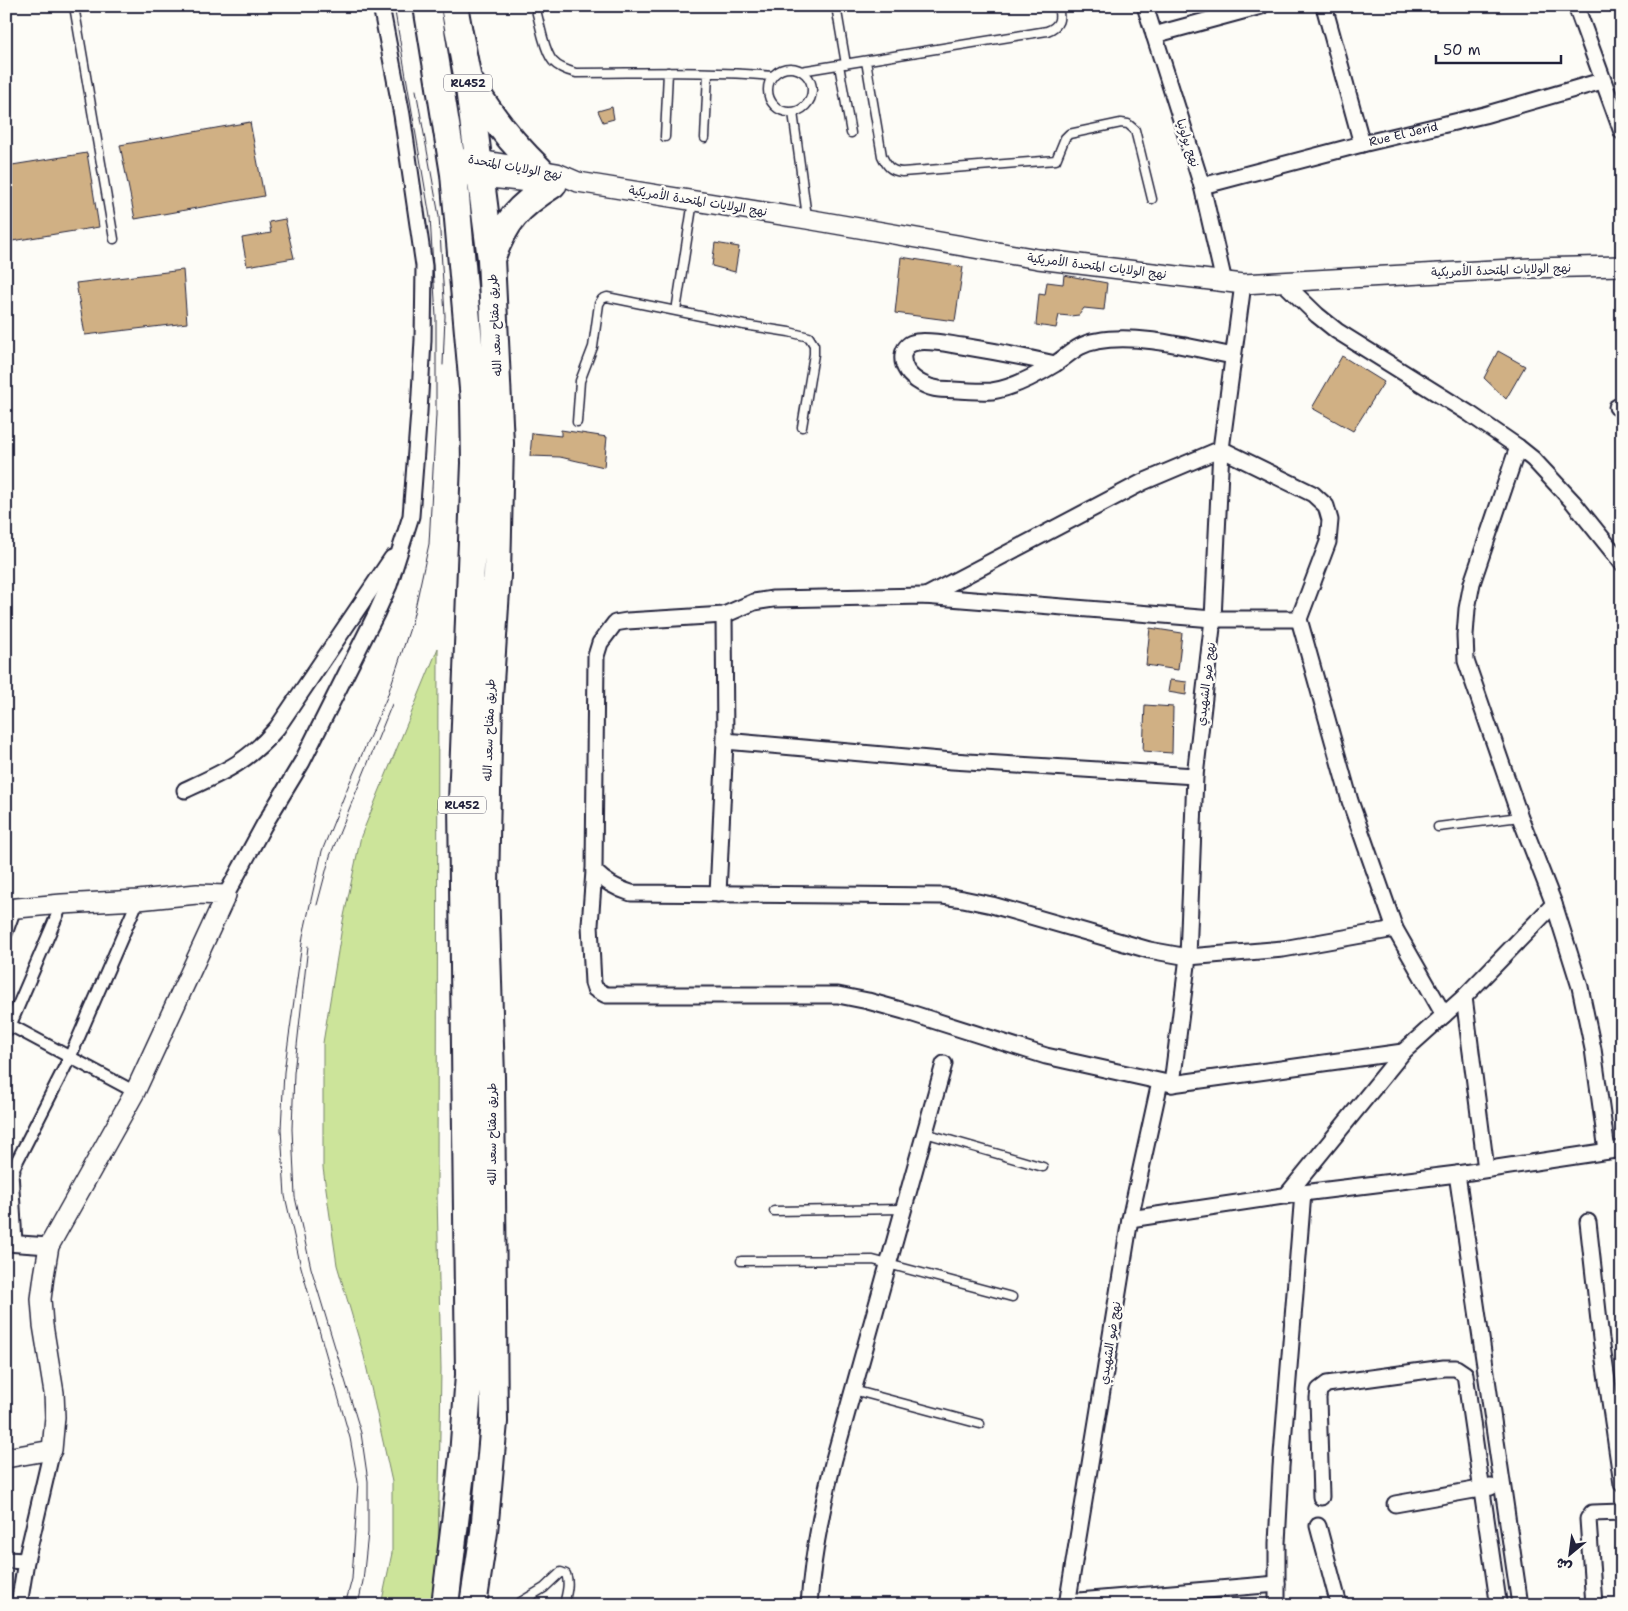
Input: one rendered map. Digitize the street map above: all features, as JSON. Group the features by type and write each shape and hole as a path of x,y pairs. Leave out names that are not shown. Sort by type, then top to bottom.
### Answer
{"highway":[{"name":"طريق مفتاح سعد الله","path":"427,6 453,165 474,400 475,463 462,802 469,1375 445,1605"},
{"name":"طريق مفتاح سعد الله","path":"454,6 468,80 492,259 500,443 497,574 489,698 485,886 491,1078 494,1422 484,1532 473,1605"},
{"path":"468,80 500,128 546,177 531,198 514,215 500,236 492,259"}],"street":[{"path":"19,1605 26,1562 52,1450 56,1416 41,1299 50,1246 135,1092 226,895 264,825 302,762 358,651 386,592 404,540 410,516 418,430 423,340 424,266 402,115 381,6"},
{"name":"نهج بولونيا","path":"1145,6 1202,186 1224,282"},
{"path":"1154,34 1261,6"},
{"path":"1324,6 1362,144"},
{"path":"1576,6 1622,132"},
{"name":"Rue El Jerid","path":"1202,186 1362,144 1484,115 1602,81"},
{"name":"نهج الولايات المتحدة","path":"453,165 546,177"},
{"name":"نهج الولايات المتحدة الأمريكية","path":"546,177 566,185 578,182 694,200 1038,260 1243,284 1530,268 1622,266"},
{"path":"1284,283 1316,315 1338,331 1470,414 1533,459 1573,502 1622,563"},
{"name":"نهج ضو الشهيدي","path":"1067,1604 1130,1219 1166,1083 1188,957 1195,776 1213,619 1221,449 1243,284"},
{"path":"1055,364 1004,352 944,343 918,342 908,345 902,355 906,370 932,389 976,392 1012,386 1055,364 1077,347 1097,341 1121,339 1177,345 1232,356"},
{"path":"1130,1219 1303,1193 1457,1174 1614,1150 1580,987 1554,904 1520,817 1466,661 1466,609 1472,583 1518,447"},
{"path":"924,596 1143,482 1221,449 1313,494 1326,506 1330,520 1328,542 1299,618 1350,801 1395,929 1444,1015"},
{"path":"185,790 226,771 244,760 263,744 276,728 404,540"},
{"path":"1299,618 1213,619 924,596 773,599 754,602 724,615 615,623 600,643 596,656 594,871 590,925 593,982 595,989 606,996 838,995 904,1011 1046,1056 1166,1083 1404,1052"},
{"path":"718,894 725,741 724,615"},
{"path":"725,741 952,761 1195,776"},
{"path":"594,871 604,882 617,889 631,892 943,896 992,905 1149,950 1188,957 1283,949 1395,929"},
{"path":"6,934 11,909 197,894 226,895"},
{"path":"50,1246 11,1243 9,1171 70,1057 138,900"},
{"path":"62,904 8,1028 70,1057 135,1092"},
{"path":"1286,1196 1404,1052 1464,997 1554,904"},
{"path":"1464,997 1486,1169"},
{"path":"809,1605 822,1507 944,1064"},
{"path":"1457,1174 1520,1605"},
{"path":"1277,1605 1277,1543 1281,1467 1303,1193"},
{"path":"1588,1222 1601,1339 1622,1484"},
{"path":"1321,1497 1319,1390 1327,1384 1456,1368 1465,1374 1498,1601 1497,1605"},
{"path":"6,1458 52,1450"},
{"path":"1395,1504 1503,1486"},
{"path":"1594,1605 1588,1520 1592,1513 1622,1512"},
{"path":"1318,1526 1339,1605"},
{"path":"6,1560 26,1562"},
{"path":"1067,1604 1277,1584"}],"lane":[{"path":"74,6 114,238"},
{"path":"535,6 548,55 555,64 564,70 576,73 668,72 773,76 786,69 801,71 843,65 1047,31 1054,28 1059,22 1058,6"},
{"path":"836,6 852,133"},
{"path":"866,61 882,156 887,166 894,171 902,172 1056,160 1065,138 1069,134 1121,123 1128,124 1135,130 1152,198"},
{"path":"773,76 767,90 772,104 786,112 794,112 801,110 807,105 812,91 810,83 801,71"},
{"path":"665,137 668,72"},
{"path":"706,138 708,73"},
{"path":"794,112 807,219"},
{"path":"676,311 694,200"},
{"path":"576,422 580,381 593,347 599,304 602,299 607,297 809,337 814,345 814,354 802,427"},
{"path":"1438,827 1520,817"},
{"path":"925,1133 1043,1168"},
{"path":"774,1211 904,1209"},
{"path":"741,1261 873,1260 1012,1297"},
{"path":"853,1390 980,1424"},
{"path":"518,1604 544,1588 561,1572 568,1577 564,1605"}],"green space":[{"path":"438,648 437,1195 441,1369 438,1557 431,1605 381,1605 392,1553 392,1482 364,1356 337,1265 323,1168 323,1043 343,921 361,836"}],"building":[{"path":"612,107 614,119 603,122 598,111"},
{"path":"250,122 264,196 135,219 120,145"},
{"path":"87,153 99,227 6,242 6,166"},
{"path":"285,219 294,258 247,266 242,238 271,233 269,222"},
{"path":"715,243 739,247 735,272 712,266"},
{"path":"901,257 963,267 955,321 895,313"},
{"path":"183,270 187,323 85,335 76,283"},
{"path":"1064,275 1107,283 1104,310 1084,308 1079,315 1059,315 1056,328 1036,325 1039,294 1045,295 1047,282 1063,284"},
{"path":"1498,351 1525,366 1506,399 1484,378"},
{"path":"1342,356 1384,382 1353,431 1312,408"},
{"path":"561,430 607,437 604,467 560,457 530,456 532,433 561,436"},
{"path":"1150,628 1182,633 1178,670 1146,665"},
{"path":"1170,680 1187,682 1186,695 1168,692"},
{"path":"1145,705 1173,707 1172,753 1143,751"}],"tram line":[{"path":"345,1605 352,1579 358,1482 350,1438 301,1267 285,1196 281,1129 284,1072 303,936 322,851 387,697 412,622 429,544 436,415 436,317 430,217 394,6"},
{"path":"416,90 439,216 445,316 443,365"},
{"path":"317,905 330,856 392,704"},
{"path":"308,946 294,1073 292,1129 295,1197 311,1268 361,1433 368,1481 368,1533 363,1581 358,1605"}]}
